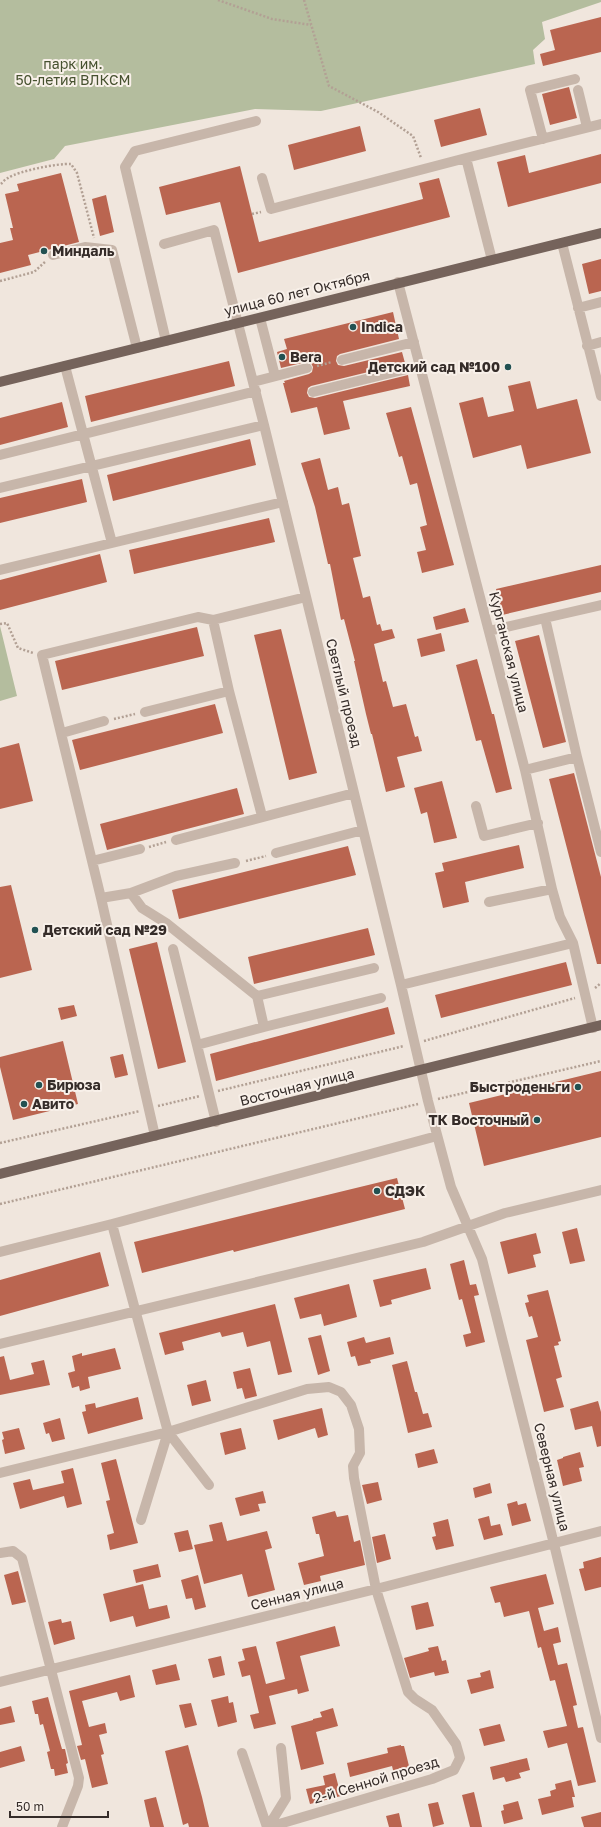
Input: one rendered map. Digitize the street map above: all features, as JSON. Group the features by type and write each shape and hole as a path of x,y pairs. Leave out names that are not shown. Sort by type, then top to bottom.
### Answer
{"main road":[{"name":"улица 60 лет Октября","path":"0,382 260,318 398,282 601,233"},
{"name":"Восточная улица","path":"0,1174 216,1122 597,1026"}],"street":[{"path":"543,139 530,90 575,79"},
{"path":"578,90 587,127"},
{"path":"166,341 125,167 135,151 256,120"},
{"path":"262,178 271,209 601,124"},
{"path":"466,158 492,260"},
{"name":"Светлый проезд","path":"164,244 214,230 255,386 437,1136"},
{"path":"562,243 601,396"},
{"path":"53,255 84,247 112,250 137,348"},
{"name":"Курганская улица","path":"398,282 525,770 552,889 560,917 573,943 585,996 597,1026"},
{"path":"578,308 601,302"},
{"path":"260,318 275,376"},
{"path":"342,360 414,342"},
{"path":"588,346 601,342"},
{"path":"65,366 112,543"},
{"path":"313,392 420,366"},
{"path":"0,455 83,434 255,386 275,376 307,368"},
{"path":"0,488 264,426"},
{"path":"0,570 283,502"},
{"path":"155,1136 101,898 42,655 198,617 213,620 306,597"},
{"path":"489,631 601,605"},
{"path":"545,618 577,757 601,852"},
{"path":"213,620 229,691 262,816"},
{"path":"145,712 229,691"},
{"path":"62,733 104,721"},
{"path":"525,770 577,757"},
{"path":"176,840 262,816 354,793"},
{"path":"476,806 484,836 538,822"},
{"path":"276,853 363,830"},
{"path":"92,861 140,849"},
{"path":"101,898 131,893 176,876 235,863"},
{"path":"489,902 552,889"},
{"path":"131,893 142,908 166,923 257,996 264,1027"},
{"path":"401,985 573,943"},
{"path":"173,948 216,1122"},
{"path":"257,996 374,968"},
{"path":"197,1045 381,998"},
{"path":"0,1252 112,1224 437,1136"},
{"name":"Северная улица","path":"437,1136 451,1187 482,1259 601,1738"},
{"path":"0,1344 423,1242 467,1225 506,1213 601,1190"},
{"path":"112,1224 168,1432 209,1485"},
{"name":"2-й Сенной проезд","path":"0,1473 168,1432 307,1389 330,1387 341,1392 351,1405 359,1429 360,1452 353,1466 354,1478 376,1589 408,1692 415,1699 432,1710 456,1744 460,1758 454,1770 432,1779 268,1827"},
{"path":"141,1520 168,1432"},
{"name":"Сенная улица","path":"0,1682 601,1532"},
{"path":"0,1553 13,1551 22,1558 79,1778 78,1786 62,1827"},
{"path":"268,1827 286,1798 281,1748"},
{"path":"242,1754 268,1827"}],"path":[{"path":"218,0 272,18 311,26"},
{"path":"304,0 329,86 378,112 413,136 424,169"},
{"path":"1,184 7,178 16,174 62,163 71,164 77,173 97,248"},
{"path":"0,281 34,272 53,255"},
{"path":"307,368 342,360"},
{"path":"0,624 7,624 18,648 42,655"},
{"path":"104,721 145,712"},
{"path":"140,849 176,840"},
{"path":"235,863 276,853"},
{"path":"0,1143 148,1109 415,1043 585,996"},
{"path":"0,1204 601,1061"}],"green space":[{"name":"парк им. 50-летия ВЛКСМ","path":"0,0 601,0 601,2 542,22 545,39 533,50 535,64 321,111 255,109 65,146 54,159 0,173"},
{"path":"0,626 17,696 0,701"}],"building":[{"path":"601,17 601,52 543,66 540,54 555,50 550,30"},
{"path":"569,87 577,118 550,125 542,94"},
{"path":"480,108 487,135 441,147 434,120"},
{"path":"360,126 366,151 294,170 288,145"},
{"path":"601,154 601,183 508,207 497,162 525,155 529,173"},
{"path":"240,166 259,242 423,199 419,183 439,178 450,217 238,273 220,202 166,215 159,187"},
{"path":"61,173 79,242 28,255 31,265 0,273 0,243 13,240 10,228 13,228 5,194 19,191 17,184"},
{"path":"106,195 114,232 100,236 92,199"},
{"path":"601,259 601,291 589,294 582,264"},
{"path":"393,312 399,339 340,354 337,356 336,361 338,365 344,366 402,352 405,363 311,386 308,388 307,393 309,397 315,398 408,375 410,386 343,401 350,429 324,435 317,407 291,413 283,383 285,383 284,381 309,374 312,372 313,367 311,363 306,362 281,368 277,352 287,349 284,339"},
{"path":"229,361 235,386 91,422 85,396"},
{"path":"530,381 537,409 577,399 591,453 527,469 521,445 473,458 459,403 483,397 488,417 514,411 508,386"},
{"path":"62,402 68,427 0,445 0,418"},
{"path":"411,407 454,565 422,573 417,552 426,550 420,527 427,525 417,483 410,485 402,456 399,457 386,413"},
{"path":"250,439 256,465 113,501 107,475"},
{"path":"320,458 328,490 338,487 342,505 349,503 361,556 353,558 363,598 370,596 377,625 380,624 382,631 392,629 395,638 374,644 383,682 386,681 393,707 406,704 415,737 418,736 422,751 397,757 405,787 386,792 366,714 355,661 344,619 341,620 330,564 328,564 315,507 301,463"},
{"path":"82,479 87,502 0,523 0,498"},
{"path":"269,518 275,542 134,574 129,550"},
{"path":"100,554 107,582 0,610 0,580"},
{"path":"601,565 601,592 502,615 496,589"},
{"path":"465,608 469,622 436,630 433,617"},
{"path":"197,627 204,656 62,690 55,661"},
{"path":"281,629 317,773 289,780 254,635"},
{"path":"441,633 445,651 421,657 417,639"},
{"path":"539,635 566,742 543,748 515,641"},
{"path":"477,659 492,714 494,714 512,789 496,793 481,740 476,741 456,665"},
{"path":"215,704 223,733 80,770 72,740"},
{"path":"19,743 33,801 0,809 0,748"},
{"path":"574,773 601,877 601,964 597,964 549,779"},
{"path":"442,781 457,838 434,843 427,812 421,814 414,788"},
{"path":"237,788 244,814 107,850 100,824"},
{"path":"519,845 524,868 465,882 469,902 443,908 435,873 444,871 442,863"},
{"path":"348,846 356,875 179,919 172,890"},
{"path":"11,885 32,970 0,978 0,887"},
{"path":"368,928 375,955 254,984 248,957"},
{"path":"157,942 186,1062 158,1069 129,949"},
{"path":"566,962 572,985 441,1018 435,995"},
{"path":"74,1005 77,1016 61,1020 58,1008"},
{"path":"388,1007 395,1034 216,1081 210,1054"},
{"name":"Бирюза","path":"63,1041 78,1104 13,1120 0,1067 0,1057"},
{"path":"123,1054 128,1075 115,1078 110,1057"},
{"name":"ТК Восточный","path":"601,1071 601,1137 484,1166 469,1103"},
{"path":"397,1178 405,1209 234,1252 233,1250 142,1273 134,1242"},
{"path":"577,1228 585,1261 570,1264 562,1232"},
{"path":"536,1233 541,1253 533,1255 536,1267 508,1274 500,1242"},
{"path":"100,1252 109,1286 0,1316 0,1280"},
{"path":"464,1260 470,1285 476,1284 479,1295 474,1296 485,1342 466,1347 463,1335 471,1333 462,1299 459,1300 450,1264"},
{"path":"426,1268 431,1289 391,1300 392,1304 380,1307 373,1280"},
{"path":"349,1284 357,1317 324,1326 321,1314 300,1319 294,1298"},
{"path":"548,1290 561,1341 558,1342 559,1345 554,1346 562,1377 556,1379 564,1407 544,1412 526,1340 538,1337 532,1316 529,1317 525,1303 529,1302 527,1295"},
{"path":"275,1304 292,1372 278,1375 270,1341 247,1347 243,1332 222,1337 220,1332 182,1342 184,1350 165,1355 159,1333"},
{"path":"321,1335 330,1371 318,1375 308,1338"},
{"path":"364,1337 366,1343 390,1337 394,1354 370,1360 371,1363 358,1366 355,1356 351,1357 347,1342"},
{"path":"115,1348 121,1369 88,1377 90,1388 80,1391 79,1386 72,1388 68,1373 75,1371 72,1356 82,1353 82,1356"},
{"path":"4,1356 10,1380 34,1374 31,1363 44,1360 50,1385 0,1395 0,1357"},
{"path":"407,1361 415,1392 417,1392 423,1414 428,1413 432,1427 408,1433 392,1365"},
{"path":"250,1368 257,1396 245,1399 242,1388 237,1389 233,1372"},
{"path":"206,1380 211,1401 192,1406 187,1385"},
{"path":"138,1397 143,1419 88,1434 82,1412 86,1411 85,1405 95,1403 96,1408"},
{"path":"598,1401 601,1412 601,1446 597,1447 592,1426 575,1430 570,1409"},
{"path":"322,1408 328,1435 318,1438 315,1428 278,1440 273,1420"},
{"path":"60,1418 65,1439 52,1442 49,1433 46,1434 43,1423"},
{"path":"19,1428 25,1449 5,1454 2,1432"},
{"path":"241,1428 246,1449 225,1455 220,1433"},
{"path":"434,1449 438,1463 418,1468 415,1454"},
{"path":"580,1452 584,1467 579,1468 582,1481 563,1486 557,1460"},
{"path":"116,1459 138,1543 110,1550 107,1535 114,1533 106,1501 110,1500 101,1463"},
{"path":"73,1468 82,1504 67,1508 64,1496 20,1509 13,1483 30,1479 33,1490 64,1483 61,1471"},
{"path":"378,1482 382,1500 367,1504 362,1485"},
{"path":"490,1483 492,1493 475,1498 473,1488"},
{"path":"263,1491 266,1503 258,1504 260,1511 240,1516 235,1498"},
{"path":"517,1501 518,1505 526,1503 531,1521 512,1526 507,1504"},
{"path":"335,1511 337,1517 348,1515 354,1542 360,1540 365,1565 320,1576 321,1581 304,1585 298,1563 324,1556 319,1534 316,1534 312,1517"},
{"path":"489,1516 491,1526 500,1524 503,1535 484,1540 478,1519"},
{"path":"448,1519 454,1546 436,1550 432,1537 436,1536 433,1523"},
{"path":"222,1522 227,1541 267,1531 272,1548 265,1550 275,1590 248,1597 242,1574 204,1584 194,1545 213,1541 209,1525"},
{"path":"188,1530 193,1549 179,1552 174,1533"},
{"path":"385,1534 391,1559 377,1563 372,1537"},
{"path":"601,1557 601,1587 585,1591 579,1569 584,1568 583,1562"},
{"path":"158,1564 161,1577 136,1583 133,1570"},
{"path":"18,1571 26,1602 12,1605 4,1575"},
{"path":"546,1574 554,1604 538,1608 544,1631 558,1627 561,1642 553,1644 558,1665 567,1663 577,1705 573,1706 578,1728 583,1727 596,1782 578,1786 567,1743 548,1748 543,1731 567,1726 555,1680 550,1681 541,1647 538,1648 529,1611 504,1617 500,1602 495,1603 490,1587"},
{"path":"198,1575 206,1607 195,1610 192,1598 186,1599 181,1580"},
{"path":"143,1584 149,1609 167,1605 170,1618 136,1627 133,1616 110,1622 103,1594"},
{"path":"428,1602 434,1626 416,1630 411,1606"},
{"path":"61,1619 62,1623 71,1621 75,1639 54,1645 48,1622"},
{"path":"335,1626 340,1646 300,1656 309,1691 298,1694 297,1689 269,1696 276,1724 254,1729 250,1715 259,1713 250,1675 242,1677 238,1662 245,1660 242,1649 256,1646 266,1684 285,1679 276,1642"},
{"path":"438,1646 442,1661 446,1660 449,1673 435,1676 434,1672 410,1678 404,1658 429,1651 428,1648"},
{"path":"221,1656 225,1675 213,1678 208,1659"},
{"path":"176,1664 180,1680 156,1685 152,1670"},
{"path":"490,1670 494,1688 471,1694 467,1680 481,1677 480,1673"},
{"path":"130,1675 135,1697 120,1701 117,1692 82,1701 89,1727 105,1723 107,1733 99,1735 104,1754 101,1755 108,1784 92,1788 85,1759 81,1760 77,1746 82,1745 69,1691"},
{"path":"228,1696 229,1703 233,1702 237,1722 218,1727 211,1700"},
{"path":"48,1697 62,1749 65,1749 68,1763 66,1764 68,1773 55,1776 54,1769 51,1769 47,1752 50,1751 43,1724 40,1725 38,1714 35,1714 32,1701"},
{"path":"191,1703 197,1725 185,1728 179,1705"},
{"path":"11,1706 15,1722 0,1725 0,1709"},
{"path":"333,1708 338,1726 316,1732 324,1764 301,1770 291,1726 322,1717 320,1712"},
{"path":"500,1724 505,1741 484,1746 479,1729"},
{"path":"188,1745 209,1827 189,1827 188,1823 183,1825 165,1751"},
{"path":"401,1745 404,1746 410,1770 394,1774 392,1766 350,1777 347,1763 388,1753 387,1748"},
{"path":"21,1746 25,1761 0,1768 0,1752"},
{"path":"527,1758 530,1770 519,1773 521,1778 506,1782 504,1777 493,1780 490,1767"},
{"path":"335,1773 341,1796 310,1804 306,1789 325,1785 323,1776"},
{"path":"571,1780 575,1797 572,1797 574,1807 542,1815 538,1799 551,1796 550,1791 556,1789 555,1784"},
{"path":"474,1792 482,1827 470,1827 462,1795"},
{"path":"156,1797 164,1827 150,1827 144,1800"},
{"path":"518,1801 523,1819 504,1824 501,1811 504,1810 503,1805"},
{"path":"438,1802 444,1824 433,1827 428,1804"},
{"path":"601,1812 601,1827 584,1827 581,1817"},
{"path":"399,1813 402,1827 389,1827 386,1816"}],"place":[{"name":"Миндаль","path":"44,251"},
{"name":"Indica","path":"353,327"},
{"name":"Bera","path":"282,357"},
{"name":"Детский сад №100","path":"508,367"},
{"name":"Детский сад №29","path":"35,930"},
{"name":"Бирюза","path":"39,1085"},
{"name":"Быстроденьги","path":"578,1087"},
{"name":"Авито","path":"24,1104"},
{"name":"ТК Восточный","path":"537,1120"},
{"name":"СДЭК","path":"377,1191"}]}
